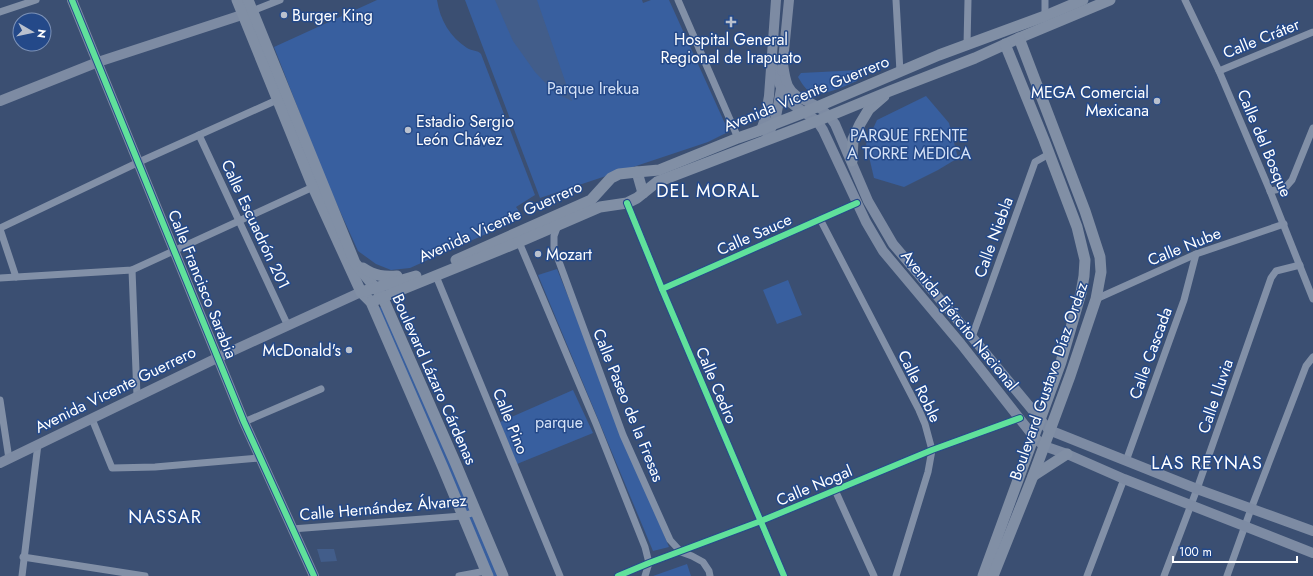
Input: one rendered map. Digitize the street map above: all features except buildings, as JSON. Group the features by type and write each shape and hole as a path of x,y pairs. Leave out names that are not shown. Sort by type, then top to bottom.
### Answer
{"main road":[{"name":"Calle Francisco Sarabia","path":"72,0 244,422 314,576"},
{"name":"Boulevard Lázaro Cárdenas","path":"237,0 247,13 356,263 379,292 503,576"},
{"name":"Boulevard Lázaro Cárdenas","path":"248,0 247,13 277,100 361,292 371,302 487,574"},
{"path":"761,130 768,109 776,0"},
{"path":"766,140 774,124 778,107 790,0"},
{"name":"Avenida Vicente Guerrero","path":"431,275 590,200 611,178 619,174 659,170 818,107 939,55 1084,0"},
{"name":"Avenida Vicente Guerrero","path":"4,461 218,357 361,292 379,292 431,275 519,242 600,207 627,203 657,182 830,116 975,58 1110,0"},
{"path":"1093,7 1115,0"},
{"path":"0,101 98,62 247,13"},
{"name":"Boulevard Gustavo Díaz Ordaz","path":"993,576 1033,476 1070,376 1096,299 1101,272 1100,257 1085,211 1019,38"},
{"name":"Boulevard Gustavo Díaz Ordaz","path":"983,576 1062,362 1081,293 1085,260 1077,227 1005,44"},
{"path":"771,62 785,98 794,106 817,121"},
{"name":"Avenida Ejército Nacional","path":"783,64 788,86 792,92 818,107 830,116 835,124 868,201 893,244 1049,430 1197,489 1313,531"},
{"path":"852,161 853,139 860,124 869,110 890,91"},
{"name":"Avenida Ejército Nacional","path":"817,121 823,130 857,203 883,250 961,344 1034,437 1044,446 1067,454 1190,506 1313,553"},
{"path":"636,172 643,193"},
{"path":"605,184 607,199 610,205"},
{"path":"356,263 366,271 384,277 431,275"},
{"name":"Avenida Vicente Guerrero","path":"371,302 379,292"},
{"path":"1033,476 1067,454"}],"street":[{"path":"0,12 36,0"},
{"path":"247,13 280,0"},
{"path":"678,0 738,138"},
{"path":"896,0 900,72"},
{"path":"967,45 968,0"},
{"path":"1045,0 1045,16"},
{"name":"Calle del Bosque","path":"1185,0 1219,71 1284,224 1313,299"},
{"name":"Calle Cráter","path":"1219,71 1313,32"},
{"path":"16,277 0,228 139,162 277,100"},
{"path":"1270,191 1285,188 1292,180 1313,128"},
{"name":"Calle Escuadrón 201","path":"199,135 288,326"},
{"name":"Calle Niebla","path":"972,337 1035,162 1049,154"},
{"path":"0,278 132,270 174,249 314,187"},
{"name":"Calle Cedro","path":"627,203 784,576"},
{"name":"Calle Sauce","path":"662,289 857,203"},
{"name":"Calle Roble","path":"820,219 919,410 925,424 932,450 926,478 896,576"},
{"name":"Calle Nube","path":"1096,299 1196,254 1284,224"},
{"name":"Calle Paseo de la Fresas","path":"558,225 554,236 554,248 623,435 670,540 681,552 703,562 709,571 710,576"},
{"path":"519,242 596,424 645,547 649,563 645,576"},
{"name":"Calle Cascada","path":"1126,461 1184,300 1196,254"},
{"name":"Calle Lluvia","path":"1164,576 1197,489 1271,278 1276,271 1300,265"},
{"path":"132,270 137,396"},
{"name":"Calle Pino","path":"431,275 560,576"},
{"path":"1227,576 1306,366 1313,357"},
{"path":"244,422 321,389"},
{"path":"0,400 4,461"},
{"name":"Calle Nogal","path":"618,576 761,521 932,450 1020,418"},
{"path":"92,419 112,468 155,467 260,458"},
{"path":"22,576 23,557 38,444"},
{"path":"1087,576 1124,479"},
{"path":"835,490 874,576"},
{"name":"Calle Hernández Álvarez","path":"292,529 462,516 476,512"},
{"path":"23,557 145,576"},
{"path":"459,576 487,574"}],"green space":[{"name":"Estadio Sergio León Chávez","path":"377,0 437,0 443,21 451,33 461,44 481,54 535,195 516,207 519,214 515,221 410,268 391,270 376,264 358,251 325,178 274,47"},
{"name":"Parque Irekua","path":"465,0 642,0 643,3 651,0 669,0 727,128 726,133 708,142 540,198"},
{"path":"860,70 857,81 828,92 821,93 810,92 798,77 801,73"},
{"name":"PARQUE FRENTE A TORRE MEDICA","path":"926,96 949,123 958,158 904,187 874,178 866,144 877,120"},
{"path":"557,269 669,547 653,551 538,275"},
{"path":"788,280 802,315 777,324 763,290"},
{"path":"383,306 500,576 492,576 375,309"},
{"name":"parque","path":"573,390 593,433 517,464 500,422"},
{"path":"687,564 691,576 653,576"}],"shaded area":[{"path":"495,0 537,0 572,101 555,93 535,72 513,41"},
{"path":"317,549 334,549 337,561 321,562"}],"cycle path":[{"path":"72,0 244,422 314,576"},
{"path":"627,203 784,576"},
{"path":"662,289 857,203"},
{"path":"618,576 761,521 932,450 1020,418"}],"place":[{"name":"Burger King","path":"284,15"},
{"name":"Hospital General Regional de Irapuato","path":"731,22"},
{"name":"MEGA Comercial Mexicana","path":"1157,101"},
{"name":"Estadio Sergio León Chávez","path":"408,130"},
{"name":"Mozart","path":"538,254"},
{"name":"McDonald's","path":"349,350"}],"district":[{"name":"DEL MORAL","path":"708,191"},
{"name":"LAS REYNAS","path":"1207,463"},
{"name":"NASSAR","path":"165,517"}]}
